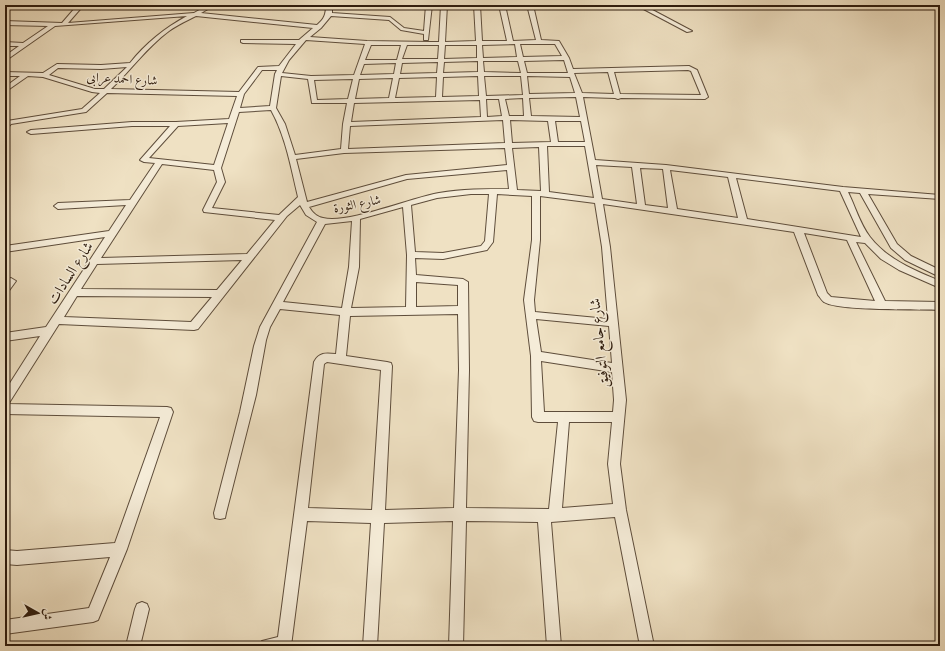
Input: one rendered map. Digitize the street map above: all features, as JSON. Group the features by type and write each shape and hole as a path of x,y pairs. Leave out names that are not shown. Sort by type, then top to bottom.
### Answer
{"street":[{"path":"61,5 79,7 63,25"},
{"path":"5,128 9,122 82,112 105,92 141,53 168,29 212,5"},
{"path":"303,202 293,157 282,124 273,108 279,71 303,40 326,20 329,14 329,5"},
{"path":"426,43 429,5"},
{"path":"438,99 444,5"},
{"path":"477,5 479,59 484,118"},
{"path":"502,5 510,42"},
{"path":"243,41 303,40 405,43 539,42 530,5"},
{"path":"639,5 690,31"},
{"path":"5,23 63,25 196,14 319,27"},
{"path":"329,14 390,19 400,28 426,33"},
{"path":"5,59 53,25"},
{"path":"344,151 350,100 361,62 370,42"},
{"path":"517,42 524,74 528,118"},
{"name":"شارع جامع التوفيق","path":"539,42 557,42 566,58 579,95 592,162 606,248 608,284 614,323 620,400 617,417 614,464 620,510 647,646"},
{"path":"392,99 399,61 405,43"},
{"path":"5,44 23,45"},
{"path":"361,62 440,59 566,58"},
{"path":"44,75 57,66 100,67 131,65"},
{"path":"280,218 208,210 221,179 217,168 235,110 241,94 260,68 311,78 692,69 694,70 705,97 618,97 579,95 314,102 311,78"},
{"path":"610,70 618,97"},
{"name":"شارع احمد عرابى","path":"5,74 44,75 86,89 105,92 241,94"},
{"path":"5,90 26,75"},
{"path":"502,98 506,118 513,192"},
{"path":"235,110 273,108"},
{"path":"346,124 484,118 584,119"},
{"path":"551,119 554,144"},
{"path":"31,132 132,124 176,124 232,121"},
{"path":"176,124 144,160 217,168"},
{"path":"543,144 536,240 529,293 536,356 538,417 617,417"},
{"path":"293,157 344,151 508,145 588,144"},
{"name":"شارع السادات","path":"5,400 132,202 160,162"},
{"path":"592,162 666,167 843,189 940,197"},
{"path":"636,165 641,207"},
{"path":"666,167 673,211"},
{"path":"56,320 194,326 280,218 303,202 413,176 511,168"},
{"path":"731,175 743,221"},
{"path":"843,189 869,241 882,255 900,268 940,286"},
{"path":"863,191 894,246 908,258 940,274"},
{"path":"411,255 443,256 484,248 489,242 493,192"},
{"name":"شارع الثورة","path":"303,202 307,212 313,217 322,220 337,221 356,218 448,194 513,192 673,211 869,241"},
{"path":"58,206 132,202"},
{"path":"407,204 411,255 411,312"},
{"path":"341,359 346,312 354,267 356,218"},
{"path":"220,512 239,442 254,377 258,345 276,305 322,220"},
{"path":"798,230 825,297 832,302 940,306"},
{"path":"5,249 112,233"},
{"path":"850,238 882,305"},
{"path":"94,262 248,257"},
{"path":"411,278 463,282 464,370 456,646"},
{"path":"5,290 11,281"},
{"path":"74,292 220,294"},
{"path":"276,305 346,312 463,310"},
{"path":"531,315 614,323"},
{"path":"5,337 49,331"},
{"path":"536,356 617,368"},
{"path":"267,646 284,645 319,362 325,357 388,366 379,517 372,592 370,646"},
{"path":"5,409 167,412 120,549 93,615 5,627"},
{"path":"554,646 550,516 564,417"},
{"path":"301,514 379,517 459,514 550,516 620,510"},
{"path":"5,557 17,558 120,549"},
{"path":"133,646 142,609"}]}
